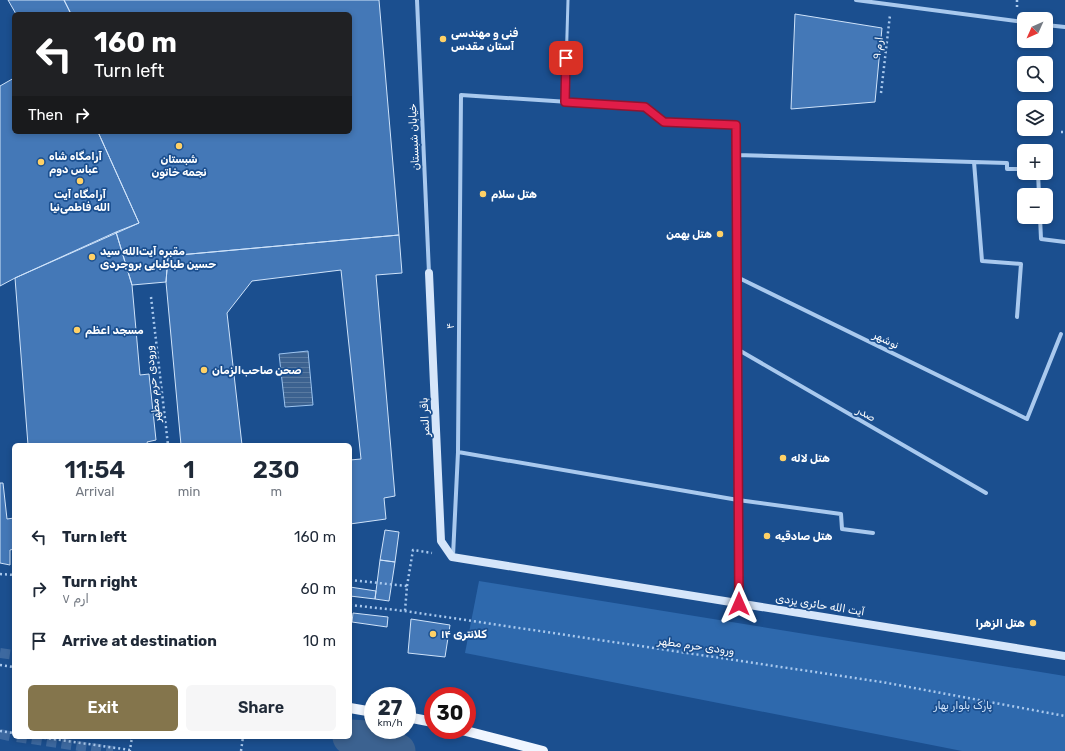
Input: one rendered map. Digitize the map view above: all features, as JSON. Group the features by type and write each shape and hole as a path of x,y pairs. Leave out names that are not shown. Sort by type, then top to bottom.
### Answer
{"main road":[{"name":"باقر النمر","path":"429,273 441,541 452,557"},
{"name":"آیت الله‌ حائری‌ یزدی","path":"452,557 1065,656"},
{"path":"352,708 364,710"},
{"path":"476,734 543,751"}],"street":[{"name":"خیابان شبستان","path":"417,0 429,273"},
{"path":"856,0 1017,21"},
{"path":"1053,26 1065,27"},
{"name":"۴","path":"452,557 458,452 461,95 565,102"},
{"path":"565,102 645,107 664,122 736,125 739,604"},
{"path":"736,155 1007,163 1007,169 1017,169"},
{"path":"974,162 982,261 1021,264 1018,316"},
{"path":"1040,224 1041,239 1065,242"},
{"name":"نوشهر","path":"737,277 1027,419 1061,334"},
{"name":"صدر","path":"737,349 986,493"},
{"path":"458,452 738,500 841,514 842,529 873,533"}],"lane":[{"path":"565,102 568,0"}],"path":[{"name":"ارم ۹","path":"881,93 891,5"},
{"name":"ورودی حرم مطهر","path":"151,297 168,443"},
{"path":"405,611 407,586 413,550 452,557"},
{"path":"0,574 12,576"},
{"path":"352,580 407,586"},
{"name":"ورودی حرم مطهر","path":"352,605 405,611 882,682 1065,716"},
{"path":"0,665 12,667"},
{"path":"0,731 12,733"},
{"path":"54,739 130,750 132,739"},
{"path":"241,751 243,739"}],"green space":[{"name":"پارک بلوار بهار","path":"479,581 1065,676 1065,751 962,751 465,653"}],"shaded area":[{"path":"308,351 313,405 285,407 279,354"}],"building":[{"path":"8,0 64,0 70,12 15,12"},
{"path":"64,0 379,0 399,235 168,256 166,282 132,285 116,232 139,223 99,134 352,134 352,12 70,12"},
{"path":"795,14 882,28 875,102 791,109"},
{"path":"12,79 12,134 99,134 139,223 0,286 0,86"},
{"name":"مسجد اعظم","path":"116,232 132,285 140,375 149,374 156,440 147,443 28,443 15,278"},
{"name":"صحن صاحب‌الزمان","path":"399,235 402,273 376,275 395,496 384,498 386,519 352,524 352,460 361,459 341,270 252,281 227,313 242,443 181,443 166,282 168,256"},
{"path":"0,483 3,483 7,519 12,518 12,550 10,550 10,565 0,563"},
{"path":"385,530 399,532 395,562 380,560"},
{"path":"380,560 395,562 389,601 375,599"},
{"path":"352,587 376,591 375,599 352,596"},
{"path":"353,613 388,617 387,627 352,622"},
{"path":"411,619 450,625 445,657 408,653"}],"waterway":[{"path":"352,737 368,738 398,751"}],"tunnel":[{"path":"0,653 12,655"},
{"path":"0,734 12,737"},
{"path":"31,739 113,751"}],"place":[{"name":"فنی و مهندسی آستان مقدس","path":"443,39"},
{"name":"شبستان نجمه خاتون","path":"179,146"},
{"name":"آرامگاه شاه عباس دوم","path":"41,162"},
{"name":"آرامگاه آیت الله فاطمی‌نیا","path":"80,181"},
{"name":"هتل سلام","path":"483,194"},
{"name":"هتل بهمن","path":"720,234"},
{"name":"مقبره آیت‌الله سید حسین طباطبایی بروجردی","path":"92,257"},
{"name":"مسجد اعظم","path":"77,330"},
{"name":"صحن صاحب‌الزمان","path":"204,370"},
{"name":"هتل لاله","path":"783,458"},
{"name":"هتل صادقیه","path":"767,536"},
{"name":"هتل الزهرا","path":"1033,623"},
{"name":"کلانتری ۱۴","path":"433,634"}],"route":[{"path":"566,58 565,102 645,107 664,122 736,125 739,604"}]}
